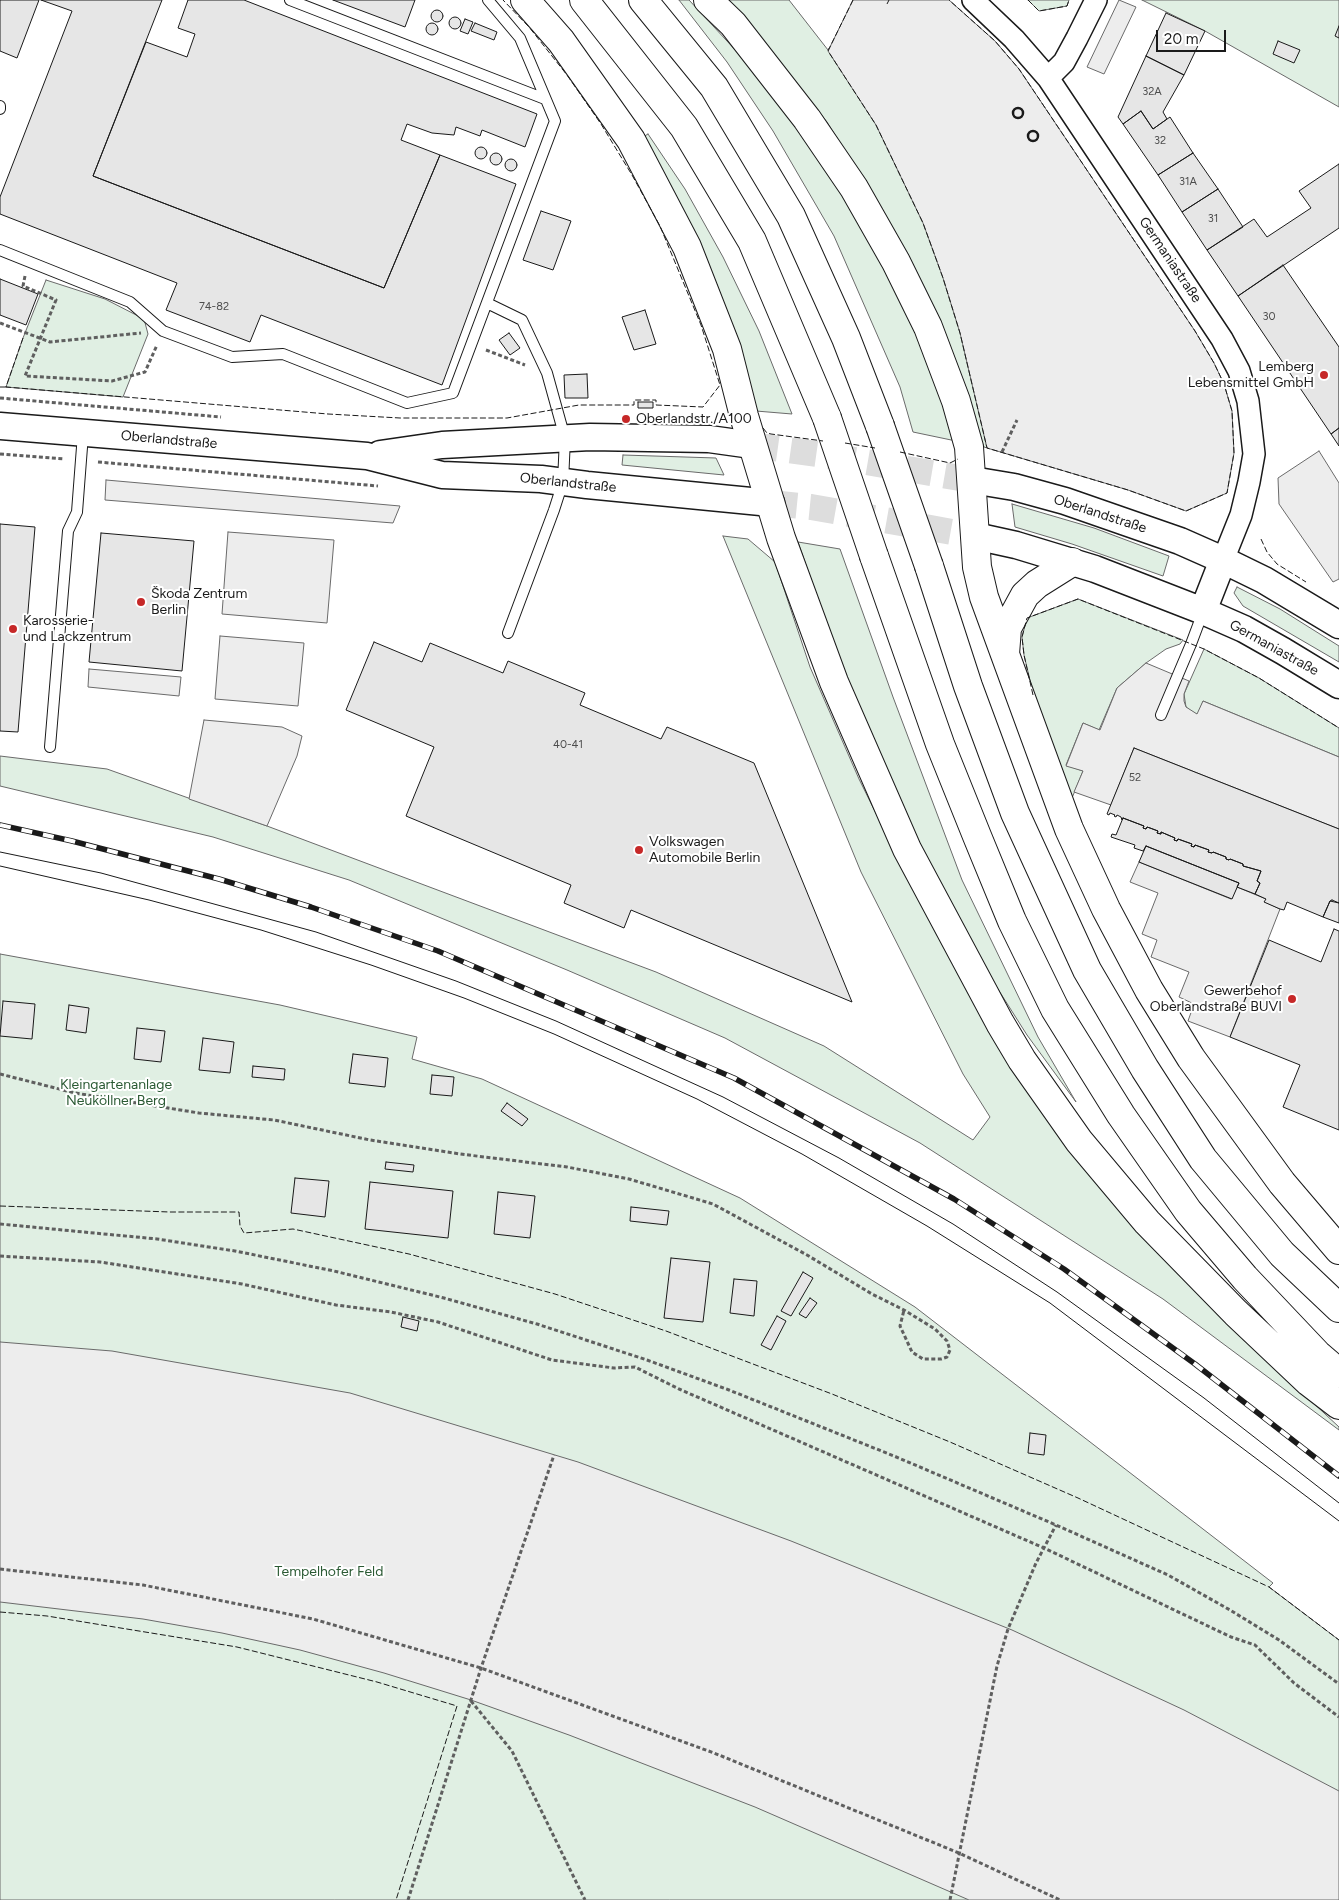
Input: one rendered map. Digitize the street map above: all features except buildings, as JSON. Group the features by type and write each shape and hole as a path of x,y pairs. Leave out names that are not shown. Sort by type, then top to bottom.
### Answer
{"highway":[{"path":"526,0 561,41 631,140 688,247 727,349 752,445 782,538 834,682 907,849 1022,1060 1079,1141 1147,1222 1236,1313 1309,1382 1339,1405"},
{"path":"584,0 684,127 752,241 827,418 940,744 1012,921 1054,1009 1121,1115 1188,1211 1245,1278 1317,1354 1339,1373"},
{"path":"643,0 714,87 792,216 846,338 880,426 929,566 968,686 1014,814 1088,970 1145,1069 1203,1159 1282,1254 1339,1308"},
{"path":"708,0 733,24 806,119 854,188 891,254 928,327 956,402 970,447 975,536 980,582 1004,656 1069,829 1106,909 1149,990 1191,1058 1238,1125 1282,1182 1339,1250"},
{"path":"1004,656 1007,628 1025,595 1037,584 1072,562"}],"street":[{"name":"Germaniastraße","path":"973,0 1014,39 1048,78 1222,339 1239,371 1248,401 1254,454 1241,515 1203,611 1283,650 1339,685"},
{"path":"1048,78 1064,62 1096,0"},
{"name":"Oberlandstraße","path":"0,426 367,456 442,475 541,479 771,504"},
{"name":"Oberlandstraße","path":"367,456 442,445 627,436 709,439 752,445"},
{"name":"Oberlandstraße","path":"972,480 1014,487 1074,504 1174,539 1223,560"},
{"path":"975,536 1016,545 1095,569 1203,611"},
{"path":"1223,560 1272,585 1339,625"}],"lane":[{"path":"290,0 545,99"},
{"path":"0,250 30,260 130,302 163,331 232,357 283,354 407,403 453,393 556,121 520,38 488,0"},
{"path":"487,303 522,320 546,374 565,438 563,482 508,634"},
{"path":"50,747 68,531 77,512 83,433"},
{"path":"1161,715 1203,611"}],"path":[{"path":"0,323 40,339 50,342 163,331 145,372 112,381 25,376 40,339 56,300 23,286 30,260"},
{"path":"471,345 546,374"},
{"path":"1002,452 1017,420"},
{"path":"0,454 377,486 386,485"},
{"path":"0,1074 75,1093 199,1114 274,1120 370,1140 460,1154 567,1167 629,1179 713,1204 872,1294 904,1310 935,1329 947,1341 950,1350 947,1357 924,1359 912,1352 900,1326 904,1310"},
{"path":"0,1224 157,1240 235,1251 334,1271 444,1298 537,1324 647,1360 729,1390 894,1456 1056,1524 1168,1575 1279,1640 1339,1684"},
{"path":"0,1256 100,1262 242,1284 336,1304 391,1312 438,1322 552,1360 614,1368 635,1367 679,1389 1044,1548 1230,1637 1255,1644 1294,1683 1339,1717"},
{"path":"408,1900 481,1668 554,1455"},
{"path":"950,1900 998,1666 1008,1629 1056,1524"},
{"path":"0,1569 142,1584 304,1618 481,1668 714,1753 960,1853 1060,1900"},
{"path":"471,1700 512,1751 585,1900"}],"green space":[{"path":"679,0 689,0 751,67 808,141 840,188 912,316 956,441 913,432 900,387 834,236 773,131 727,62"},
{"path":"725,0 789,0 828,50 829,48 854,77 947,259 987,448 984,447 907,254 891,225 827,122 771,51"},
{"path":"1028,0 1069,0 1067,6 1039,11"},
{"path":"1142,0 1339,0 1339,107 1205,31"},
{"path":"648,134 685,189 723,257 759,331 792,414 756,411 740,345 717,285 695,235 663,171 643,137"},
{"path":"46,280 105,299 144,319 148,334 123,397 6,387"},
{"path":"623,455 716,458 724,475 622,465"},
{"path":"1012,504 1094,528 1169,556 1163,576 1072,544 1015,527"},
{"path":"723,536 748,539 775,562 810,667 859,779 904,870 1015,1068 1309,1399 1339,1427 1339,1430 1163,1299 920,1143 725,1038 349,880 213,837 0,786 0,756 107,769 267,826 656,972 824,1046 973,1140 990,1117 963,1074 861,872"},
{"path":"798,542 840,549 962,880 1038,1037 1076,1102 1027,1035 989,975 896,800 853,700"},
{"path":"1237,587 1280,609 1339,646 1339,662 1243,606 1234,593"},
{"path":"1078,599 1183,640 1180,644 1166,649 1146,663 1117,688 1099,730 1083,723 1066,765 1083,771 1072,798 1038,714 1024,655 1022,637 1027,618"},
{"path":"1204,649 1259,678 1339,728 1339,757 1203,701 1198,715 1186,707 1184,694"},
{"name":"Tempelhofer Feld","path":"0,954 280,1005 417,1037 412,1059 482,1079 740,1198 915,1307 1273,1583 1269,1587 1339,1640 1339,1900 0,1900"}],"shaded area":[{"path":"853,0 949,0 995,41 1019,69 1195,331 1214,363 1224,384 1232,411 1234,453 1227,493 1186,511 1128,490 987,448 960,333 923,223 876,125 828,51"},
{"path":"1119,0 1136,7 1104,74 1087,67"},
{"path":"1319,451 1339,483 1339,579 1333,582 1279,504 1278,478"},
{"path":"106,480 400,506 393,523 105,500"},
{"path":"228,532 334,540 327,623 222,614"},
{"path":"220,636 304,643 298,706 215,699"},
{"path":"1146,663 1189,681 1184,694 1184,701 1186,707 1197,714 1203,701 1339,757 1339,829 1134,748 1111,805 1074,792 1083,771 1066,766 1083,723 1100,730 1117,688"},
{"path":"89,669 181,677 179,696 88,687"},
{"path":"204,720 282,727 302,736 297,756 267,826 189,799"},
{"path":"1139,862 1231,899 1237,887 1266,899 1265,902 1280,909 1230,1037 1188,1021 1194,1004 1179,997 1189,972 1151,957 1157,940 1142,934 1158,893 1130,882"},
{"path":"0,1342 112,1351 350,1393 578,1462 791,1541 1012,1630 1184,1710 1339,1791 1339,1900 969,1900 755,1807 569,1735 471,1700 384,1673 300,1650 222,1633 143,1619 0,1602"}],"tunnel":[{"path":"752,445 831,456 972,480"},
{"path":"771,503 811,507 975,536"}],"tram line":[{"path":"0,852 101,873 316,932 456,981 556,1021 723,1097 839,1158 953,1224 1057,1292 1204,1398 1339,1503"},
{"path":"0,866 149,900 261,930 371,965 464,998 554,1034 697,1099 802,1154 927,1226 1050,1303 1339,1521"}],"railway":[{"path":"0,825 72,841 219,879 311,907 438,951 734,1078 954,1199 1064,1269 1195,1364 1339,1476"}],"fence":[{"path":"23,338 6,387 328,414 400,418 507,418 579,405 634,405 634,400 656,400 656,405 703,407 720,385 701,325 660,226 601,124 567,75 529,27 503,0"},
{"path":"853,0 828,51 876,125 923,223 960,333 987,448 1128,490 1186,511 1227,493 1234,453 1232,411 1224,384 1214,363 1195,331 1019,69 995,41 949,0"},
{"path":"887,4 889,0"},
{"path":"1028,0 1039,11 1067,6 1069,0"},
{"path":"0,387 6,387"},
{"path":"763,428 767,433 771,434 823,441"},
{"path":"845,443 875,448"},
{"path":"900,452 950,463 958,459"},
{"path":"1261,539 1267,552 1277,564 1306,582"},
{"path":"1033,695 1022,637 1027,618 1078,599 1204,649 1259,678 1339,728"},
{"path":"0,1206 170,1212 239,1212 240,1226 244,1233 293,1229 409,1254 555,1294 666,1331 832,1394 950,1442 1078,1498 1269,1587 1339,1640"},
{"path":"0,1612 47,1616 237,1647 377,1682 457,1706 396,1900"}],"wall":[{"path":"1018,108 1023,113 1018,118 1013,113 1018,108"},
{"path":"1033,131 1038,136 1033,141 1028,136 1033,131"}],"place":[{"name":"Lemberg Lebensmittel GmbH","path":"1324,375"},
{"name":"Oberlandstr./A100","path":"626,419"},
{"name":"Škoda Zentrum Berlin","path":"141,602"},
{"name":"Karosserie- und Lackzentrum","path":"13,629"},
{"name":"Volkswagen Automobile Berlin","path":"639,850"},
{"name":"Gewerbehof Oberlandstraße BUVI","path":"1292,999"}],"park label":[{"name":"Kleingartenanlage Neuköllner Berg","path":"116,1094"}]}
